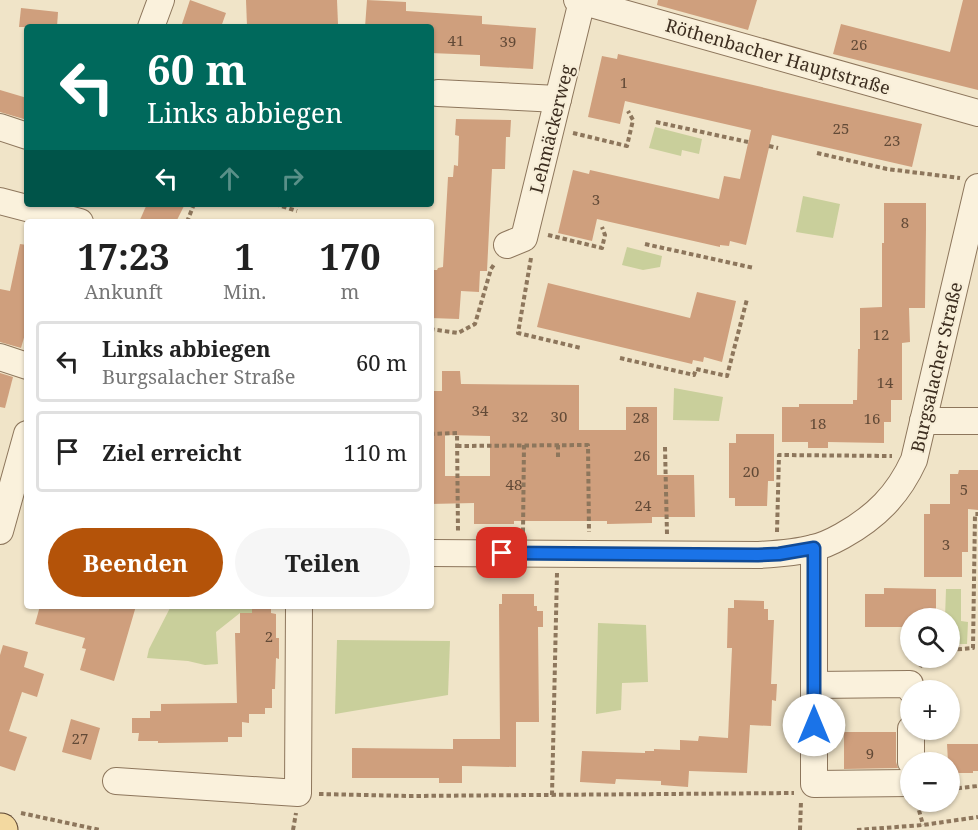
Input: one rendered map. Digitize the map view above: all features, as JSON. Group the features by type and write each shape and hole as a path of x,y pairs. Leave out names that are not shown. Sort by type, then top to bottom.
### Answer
{"street":[{"path":"153,24 161,0"},
{"name":"Lehmäckerweg","path":"519,238 552,127 580,1"},
{"name":"Röthenbacher Hauptstraße","path":"580,1 978,112"},
{"path":"438,93 558,99"},
{"path":"0,127 24,134"},
{"name":"Burgsalacher Straße","path":"434,553 779,554 814,548 856,528 889,501 907,475 914,460 970,183"},
{"path":"0,201 69,219"},
{"path":"0,357 24,365"},
{"path":"923,421 978,421"},
{"path":"0,531 18,504 24,457"},
{"path":"814,548 814,784 900,783"},
{"path":"116,781 298,793 299,609"},
{"path":"814,685 900,684"}],"path":[{"path":"552,127 627,146 633,120 628,111"},
{"path":"656,122 748,142"},
{"path":"769,146 778,148"},
{"path":"817,153 887,169 955,176 970,183"},
{"path":"284,207 297,211"},
{"path":"519,238 602,248 605,235 602,227"},
{"path":"434,330 458,333 475,324 491,269 519,238"},
{"path":"519,238 531,259 518,333 582,348"},
{"path":"645,244 754,268"},
{"path":"620,358 694,375 696,369 727,376 747,299"},
{"path":"434,434 457,433 458,553"},
{"path":"524,445 524,553"},
{"path":"558,445 558,459"},
{"path":"457,446 588,445 589,553"},
{"path":"665,447 667,554"},
{"path":"779,554 777,541 779,454 902,456 914,460"},
{"path":"960,649 973,648 975,514 978,514"},
{"path":"552,795 557,553"},
{"path":"960,788 978,786"},
{"path":"298,793 408,796 801,793 800,830"},
{"path":"920,812 923,825"},
{"path":"857,830 923,825 978,817"},
{"path":"4,823 100,830"}],"green space":[{"path":"655,127 702,139 699,154 682,150 681,156 649,148"},
{"path":"803,196 840,204 833,238 796,232"},
{"path":"627,247 662,256 660,267 643,270 622,265"},
{"path":"674,388 723,397 719,421 673,420"},
{"path":"946,589 961,589 961,621 968,622 967,644 960,644 960,608 945,608"},
{"path":"169,609 252,609 252,613 240,613 216,632 218,664 205,665 188,661 147,658 149,649"},
{"path":"598,623 646,625 648,682 622,683 621,710 596,714"},
{"path":"337,640 450,641 448,695 335,714"}],"building":[{"path":"190,0 226,13 222,24 182,24"},
{"path":"246,0 337,0 338,24 247,24"},
{"path":"367,0 406,2 406,11 482,16 482,24 536,28 533,69 480,66 480,55 434,53 434,24 365,24"},
{"path":"658,0 757,0 748,30 657,5"},
{"path":"963,0 978,0 978,90 833,54 841,24 950,52"},
{"path":"21,8 58,12 57,24 24,24 24,27 19,27"},
{"path":"618,54 922,124 912,167 772,135 746,245 730,241 729,246 720,245 720,247 597,219 592,241 558,233 573,170 589,174 590,170 719,199 724,176 740,179 751,130 625,101 620,124 588,117 602,56 617,59"},
{"path":"0,90 24,97 24,119 0,112"},
{"path":"456,119 511,120 510,137 506,137 505,169 492,169 487,271 480,271 479,292 461,291 459,319 434,318 434,270 443,267 448,177 453,177 454,165 458,166 459,136 455,135"},
{"path":"884,203 926,203 925,308 909,308 910,342 902,343 902,400 891,400 891,422 884,422 884,443 828,442 828,448 808,448 808,442 782,442 782,407 799,407 799,404 853,404 853,400 857,400 860,308 882,307"},
{"path":"146,207 184,207 178,219 140,219"},
{"path":"20,244 24,245 24,338 21,348 0,342 0,289 10,291"},
{"path":"548,283 690,318 697,292 736,301 722,362 704,357 703,362 693,360 692,364 537,327"},
{"path":"442,371 460,371 461,384 579,385 579,430 626,430 626,407 657,407 657,475 694,475 695,517 652,517 652,523 514,521 514,524 474,524 474,503 434,504 434,391 442,391","holes":["445,435 490,436 490,476 445,476"]},
{"path":"0,373 13,377 5,408 0,407"},
{"path":"736,434 774,434 774,481 768,481 767,506 735,506 735,498 729,498 729,443 736,443"},
{"path":"959,470 978,470 978,510 968,509 968,552 962,552 962,577 924,577 924,514 930,514 930,504 950,504 950,474 958,474"},
{"path":"884,588 936,589 936,608 900,608 900,627 865,627 865,594 884,594"},
{"path":"502,594 534,594 534,606 537,606 537,611 543,611 543,627 538,627 539,722 516,722 516,767 462,766 462,783 439,783 439,778 352,778 352,748 453,749 453,739 500,739 499,604 502,604"},
{"path":"734,600 764,601 764,609 768,609 768,620 774,620 771,684 777,684 776,701 772,700 771,726 750,725 747,773 689,771 688,787 661,785 661,781 616,779 615,784 580,782 582,751 645,753 645,751 654,751 654,749 680,750 680,740 698,741 699,736 728,738 732,648 727,648 728,608 734,608"},
{"path":"39,609 135,609 114,681 80,670 86,649 82,648 85,638 35,624"},
{"path":"252,609 271,609 271,613 276,614 279,659 276,658 272,708 265,708 265,714 249,714 249,723 242,722 242,737 228,737 228,742 138,741 139,733 132,733 132,718 150,718 150,711 161,711 161,704 237,703 235,633 240,633 240,613 252,613"},
{"path":"3,645 28,652 24,667 44,674 37,697 22,692 9,731 27,737 15,771 0,766 0,655"},
{"path":"71,719 100,728 91,760 62,752"},
{"path":"844,732 896,732 898,768 844,769"},
{"path":"947,744 978,744 978,771 960,773 960,752 947,752"}],"route":[{"path":"502,553 758,555 814,548 814,725"}]}
